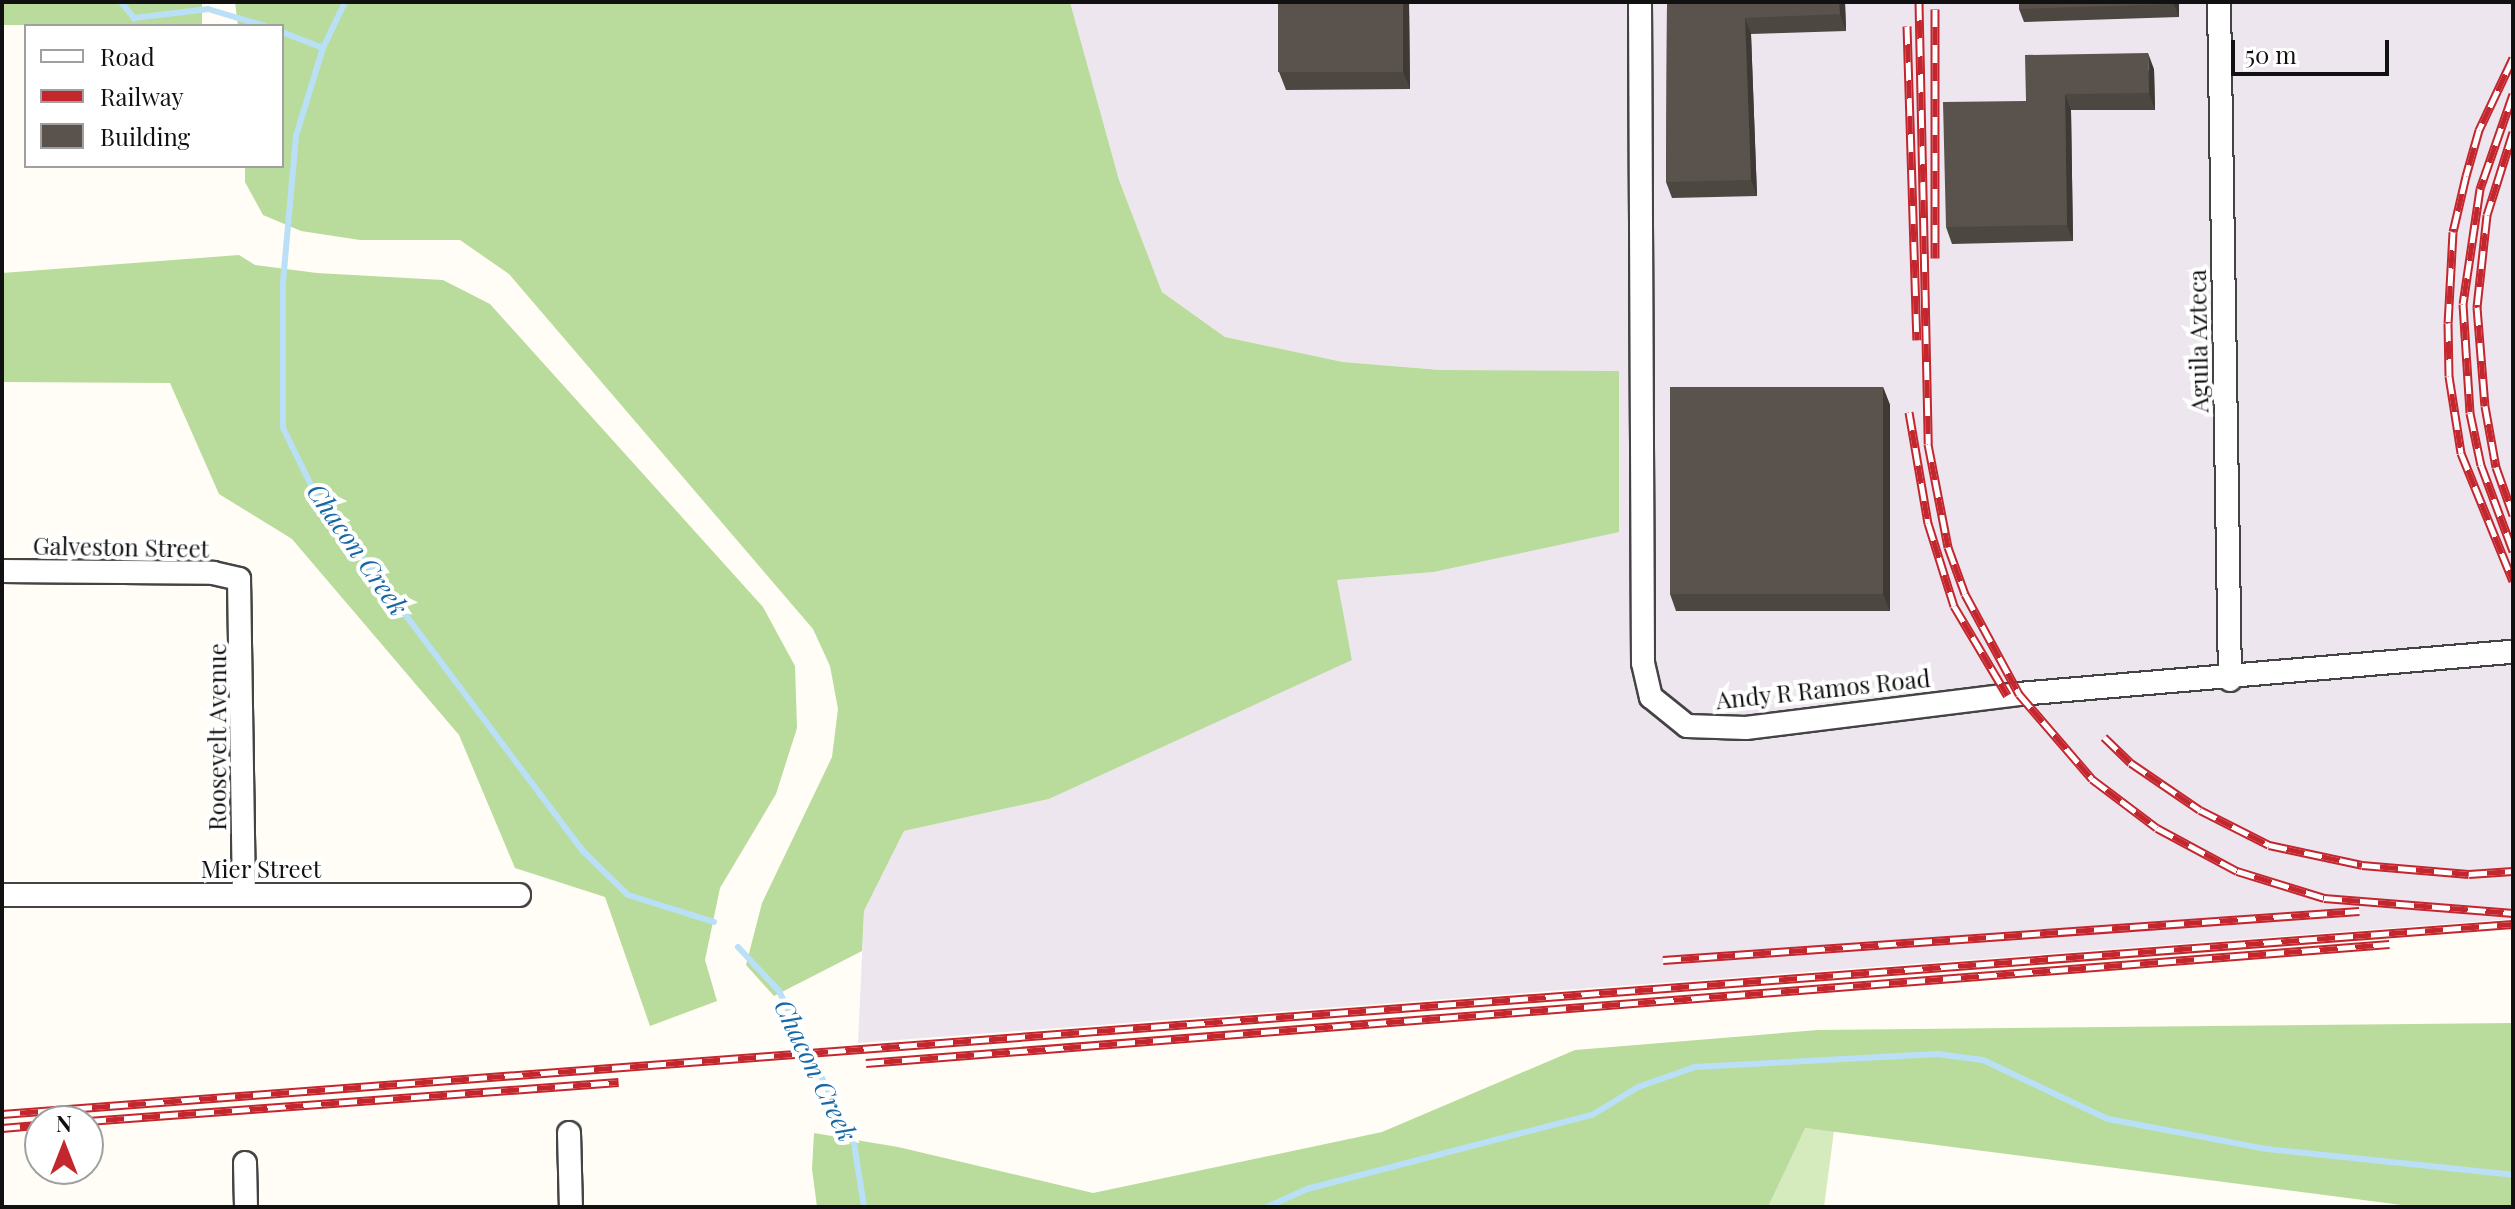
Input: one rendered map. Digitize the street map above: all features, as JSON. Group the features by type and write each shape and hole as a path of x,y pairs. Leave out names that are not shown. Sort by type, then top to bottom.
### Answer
{"street":[{"name":"Andy R Ramos Road","path":"1640,2 1643,663 1651,697 1687,726 1746,728 2019,694 2230,680 2513,652"},
{"name":"Aguila Azteca","path":"2219,2 2230,680"},
{"name":"Galveston Street","path":"2,571 213,573 239,579"},
{"name":"Roosevelt Avenue","path":"239,579 244,895"},
{"name":"Mier Street","path":"2,895 519,895"},
{"path":"569,1133 571,1207"},
{"path":"245,1163 246,1207"}],"shaded area":[{"path":"1070,2 2513,2 2513,919 858,1043 864,911 904,831 1049,799 1352,659 1336,580 1434,572 1619,531 1441,370 1343,362 1225,337 1162,292 1119,180"}],"green space":[{"path":"2,2 202,2 202,24 2,25"},
{"path":"235,2 1070,2 1119,180 1162,292 1225,337 1343,362 1441,370 1619,371 1619,532 1434,572 1337,580 1352,660 1049,799 904,831 864,911 862,951 774,996 746,965 762,903 832,757 838,709 830,666 813,629 509,274 460,240 360,240 301,231 263,215 245,182 245,168 284,168 284,24 238,24"},
{"path":"239,255 255,265 317,273 443,280 490,304 763,607 795,666 797,728 776,794 720,888 705,960 717,1001 650,1026 605,897 515,868 459,735 292,539 219,494 170,383 2,382 2,273"},
{"path":"2513,1023 2513,1207 2417,1207 1805,1128 1768,1207 817,1207 812,1169 814,1133 898,1147 1093,1193 1382,1132 1575,1050 1818,1030"},
{"path":"1804,1128 1834,1131 1824,1207 1768,1207"}],"building":[{"path":"1278,2 1403,2 1403,72 1278,72"},
{"path":"1667,2 1839,2 1840,14 1745,18 1751,180 1666,182"},
{"path":"2019,2 2174,2 2174,4 2019,9"},
{"path":"2148,53 2149,93 2065,94 2067,225 1946,227 1943,102 2026,101 2025,55"},
{"path":"1670,387 1883,387 1883,594 1670,594"}],"waterway":[{"path":"121,2 134,18 208,9 258,24"},
{"name":"Chacon Creek","path":"345,2 323,48 296,136 283,283 283,428 317,497 582,850 628,895 714,922"},
{"path":"284,33 323,48"},
{"name":"Chacon Creek","path":"738,947 779,991 854,1143 864,1207"},
{"path":"1267,1207 1307,1189 1592,1115 1638,1087 1695,1067 1937,1054 1983,1060 2108,1119 2267,1149 2513,1175"}],"railway":[{"path":"1919,2 1928,444 1948,547 1965,594 2019,694 2092,779 2157,828 2237,871 2324,898 2513,913"},
{"path":"1935,9 1935,258"},
{"path":"1907,26 1917,340"},
{"path":"2513,58 2479,130 2466,176 2453,232 2448,323 2449,376 2461,453 2513,581"},
{"path":"2513,94 2480,189 2463,304 2470,413 2481,465 2513,551"},
{"path":"2513,132 2487,215 2477,307 2485,406 2496,467 2513,515"},
{"path":"1909,412 1928,523 1954,606 2007,695"},
{"path":"2104,737 2131,763 2200,810 2269,845 2362,865 2469,874 2513,871"},
{"path":"1663,960 2359,911"},
{"path":"2,1114 2513,924"},
{"path":"866,1063 2389,944"},
{"path":"104,1120 619,1082"},
{"path":"2,1128 24,1126"}]}
